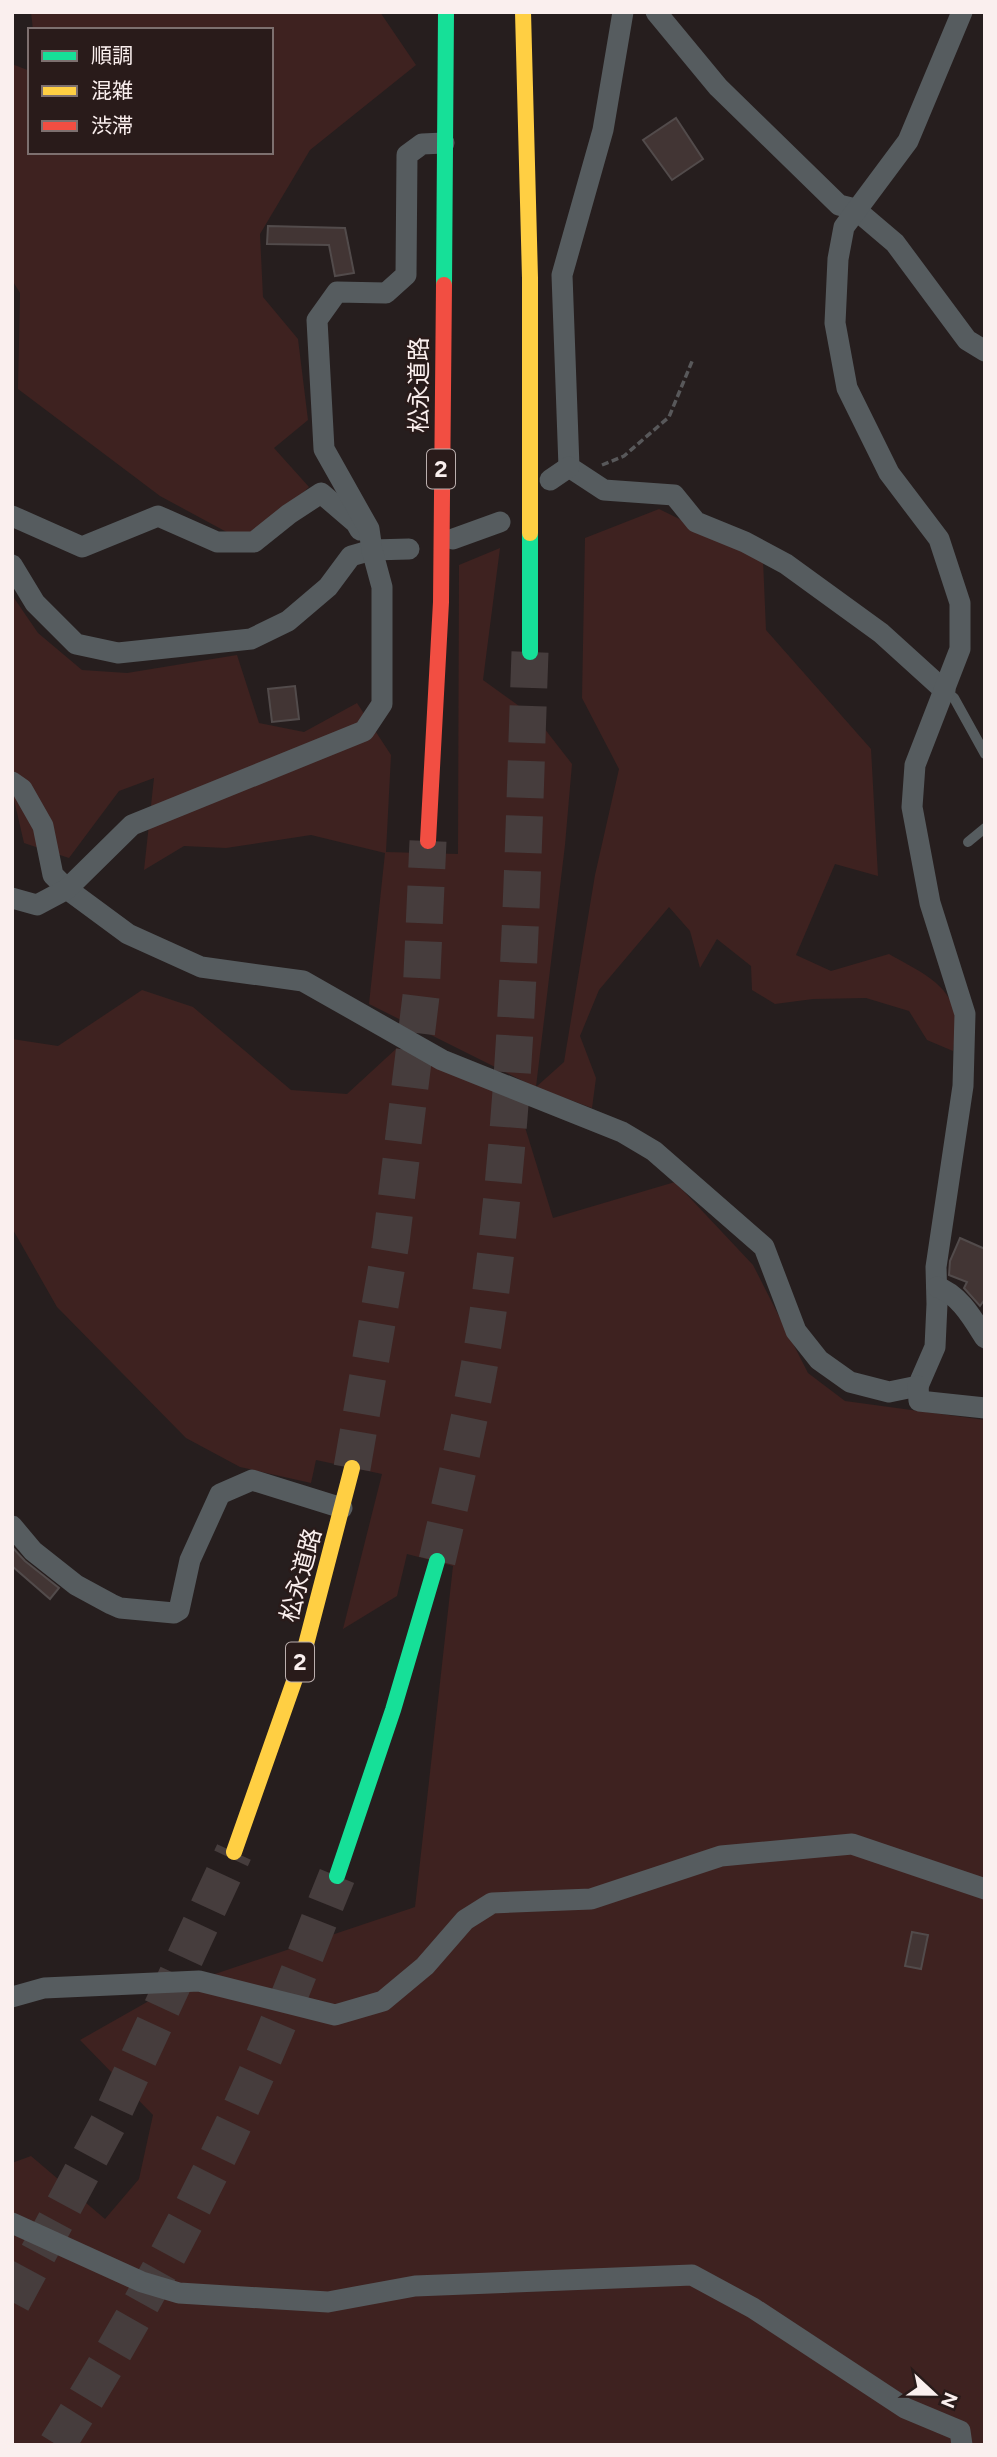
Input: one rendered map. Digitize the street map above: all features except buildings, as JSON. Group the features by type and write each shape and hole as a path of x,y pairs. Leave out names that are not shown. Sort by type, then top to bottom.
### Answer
{"highway":[{"path":"440,12 445,96"},
{"name":"松永道路","path":"428,841 441,602 446,12"},
{"path":"523,12 530,278 530,652"},
{"name":"松永道路","path":"234,1853 303,1656 352,1468"},
{"path":"337,1876 393,1710 437,1561"}],"street":[{"path":"569,467 562,275 603,130 623,12"},
{"path":"656,12 718,87 839,205 855,209 895,243 967,340 985,351"},
{"path":"962,12 908,141 844,227 838,259 835,323 847,388 889,474 939,539 960,603 960,649 915,765 912,807 930,903 975,1016 936,1267 935,1347 918,1386 919,1401 985,1408"},
{"path":"12,898 37,905 66,889 132,825 364,731 382,704 382,587 369,529 324,449 317,320 338,292 386,293 406,275 407,155 422,144 444,142"},
{"path":"530,278 562,275"},
{"path":"569,467 604,490 674,495 696,522 745,541 786,564 881,633 944,691"},
{"path":"550,480 569,467"},
{"path":"12,516 82,547 158,516 217,542 254,542 321,493 356,523 372,550"},
{"path":"453,539 500,522"},
{"path":"12,565 35,603 76,644 118,653 251,639 288,621 328,587 351,556 372,550 409,549"},
{"path":"12,782 22,789 43,825 53,875 66,889 128,934 201,967 303,982 442,1060 622,1132 654,1152 764,1247 796,1331 819,1360 850,1382 889,1392 918,1386"},
{"path":"937,1287 948,1290 971,1315 985,1338"},
{"path":"12,1526 33,1551 76,1585 111,1604 120,1608 174,1613 179,1610 190,1560 220,1494 252,1480 342,1508"},
{"path":"12,1997 44,1987 199,1981 335,2015 383,2001 425,1966 465,1920 492,1903 591,1899 721,1856 852,1844 985,1889"},
{"path":"12,2223 142,2282 179,2293 328,2302 415,2286 692,2275 753,2308 905,2408 960,2431 962,2445"}],"lane":[{"path":"944,691 954,698 985,754"},
{"path":"968,842 985,828"}],"path":[{"path":"601,465 624,456 669,417 693,359"}],"shaded area":[{"path":"31,12 380,12 416,65 310,150 260,234 263,297 298,339 308,420 274,448 309,487 262,530 234,536 160,496 18,389 20,293 12,280 12,64 28,70 28,154 273,154 273,28 33,28"},
{"path":"659,509 763,560 766,630 871,749 878,876 835,864 796,955 831,971 889,954 930,978 953,1005 956,1030 953,1051 927,1040 909,1011 866,998 813,999 775,1004 752,990 751,966 717,939 700,968 690,931 669,907 599,990 580,1036 596,1078 592,1108 535,1087 369,1004 385,853 311,835 226,848 184,846 144,870 154,778 119,791 69,858 24,843 12,791 12,595 38,633 82,670 127,673 237,655 259,723 304,732 357,703 391,755 386,852 458,854 459,565 500,548 483,680 537,719 572,764 536,1087 564,1062 595,875 619,769 582,698 585,538"},
{"path":"142,990 193,1007 291,1090 347,1094 397,1048 516,1098 553,1218 675,1182 753,1265 808,1373 845,1401 985,1420 985,2445 12,2445 12,2163 31,2156 105,2219 139,2179 153,2115 80,2040 170,1989 415,1907 453,1566 407,1554 397,1596 343,1629 382,1474 316,1460 311,1483 240,1467 186,1438 57,1307 12,1228 12,1039 58,1046"}],"tunnel":[{"path":"437,1561 478,1375 507,1148 518,983 530,652"},
{"path":"352,1468 391,1242 421,996 428,841"},
{"path":"12,2302 110,2120 234,1852"},
{"path":"57,2445 144,2299 197,2199 269,2045 337,1876"}],"traffic: fast":[{"path":"444,285 446,12"},
{"path":"530,533 530,652"},
{"path":"337,1876 393,1710 437,1561"}],"traffic: slow":[{"path":"523,12 530,278 530,533"},
{"path":"234,1852 303,1656 352,1468"}],"traffic: jam":[{"path":"428,841 441,602 444,285"}]}
